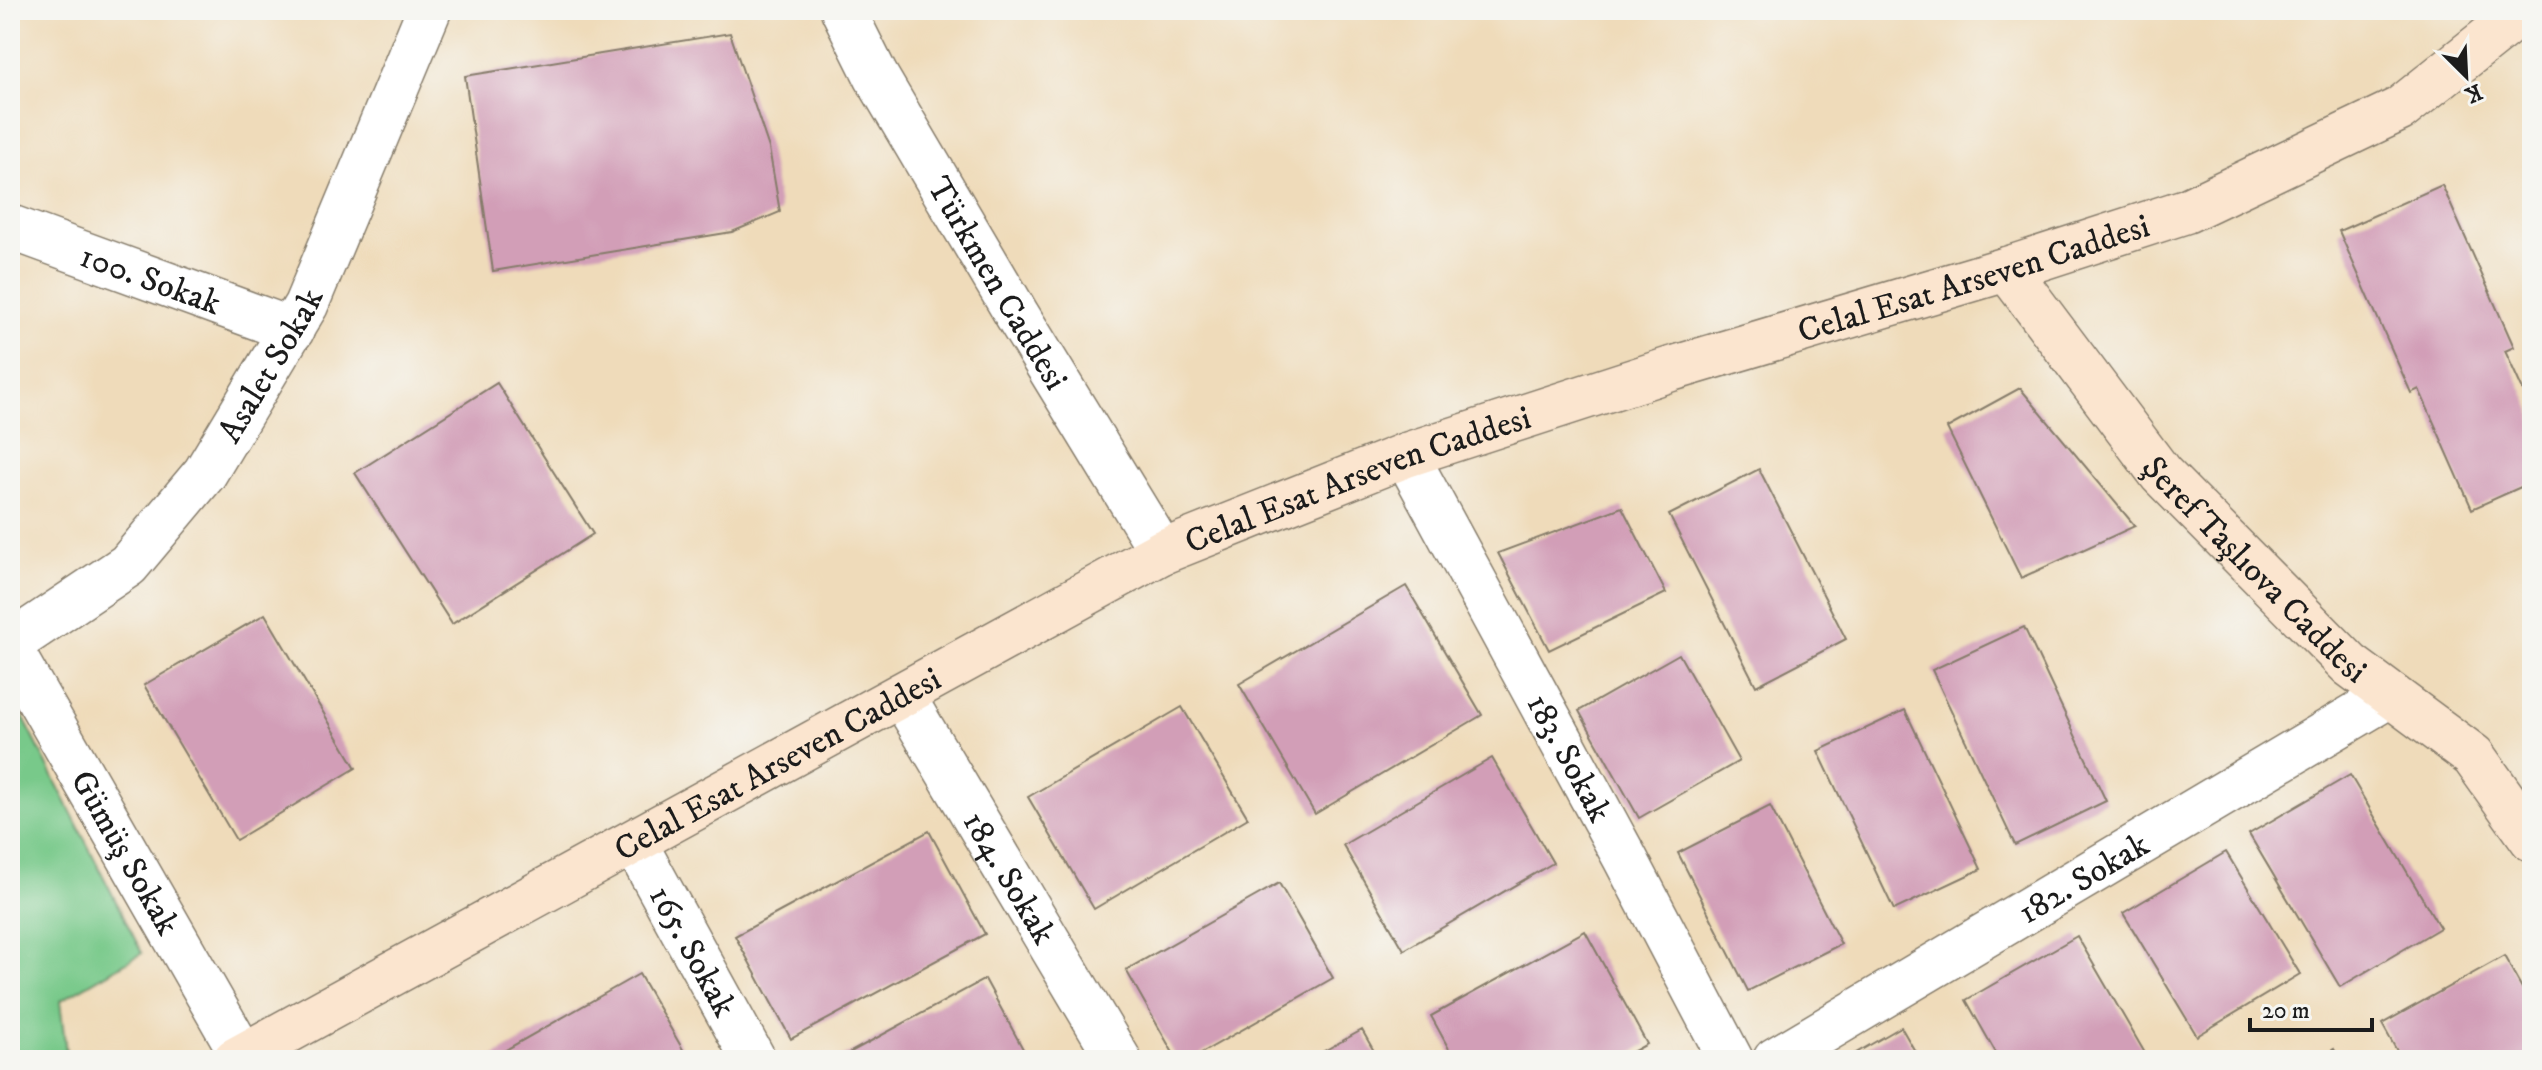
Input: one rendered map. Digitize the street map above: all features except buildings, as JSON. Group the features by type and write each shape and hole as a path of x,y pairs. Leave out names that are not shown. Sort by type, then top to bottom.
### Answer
{"main road":[{"name":"Celal Esat Arseven Caddesi","path":"239,1058 1162,552 1406,455 1671,369 2007,269 2186,211 2400,109 2524,10"},
{"name":"Şeref Taşlıova Caddesi","path":"2007,269 2161,474 2350,665 2473,756 2532,839"}],"street":[{"name":"Asalet Sokak","path":"10,646 128,565 205,473 306,305 429,10"},
{"name":"Türkmen Caddesi","path":"843,10 876,76 1162,552"},
{"name":"100. Sokak","path":"10,227 292,330"},
{"name":"183. Sokak","path":"1406,455 1731,1060"},
{"name":"Gümüş Sokak","path":"10,646 239,1058"},
{"name":"184. Sokak","path":"902,695 1119,1060"},
{"name":"182. Sokak","path":"1775,1060 2390,695"},
{"name":"165. Sokak","path":"634,842 754,1060"}],"green space":[{"path":"10,691 142,953 60,1001 67,1060 10,1060"}]}
